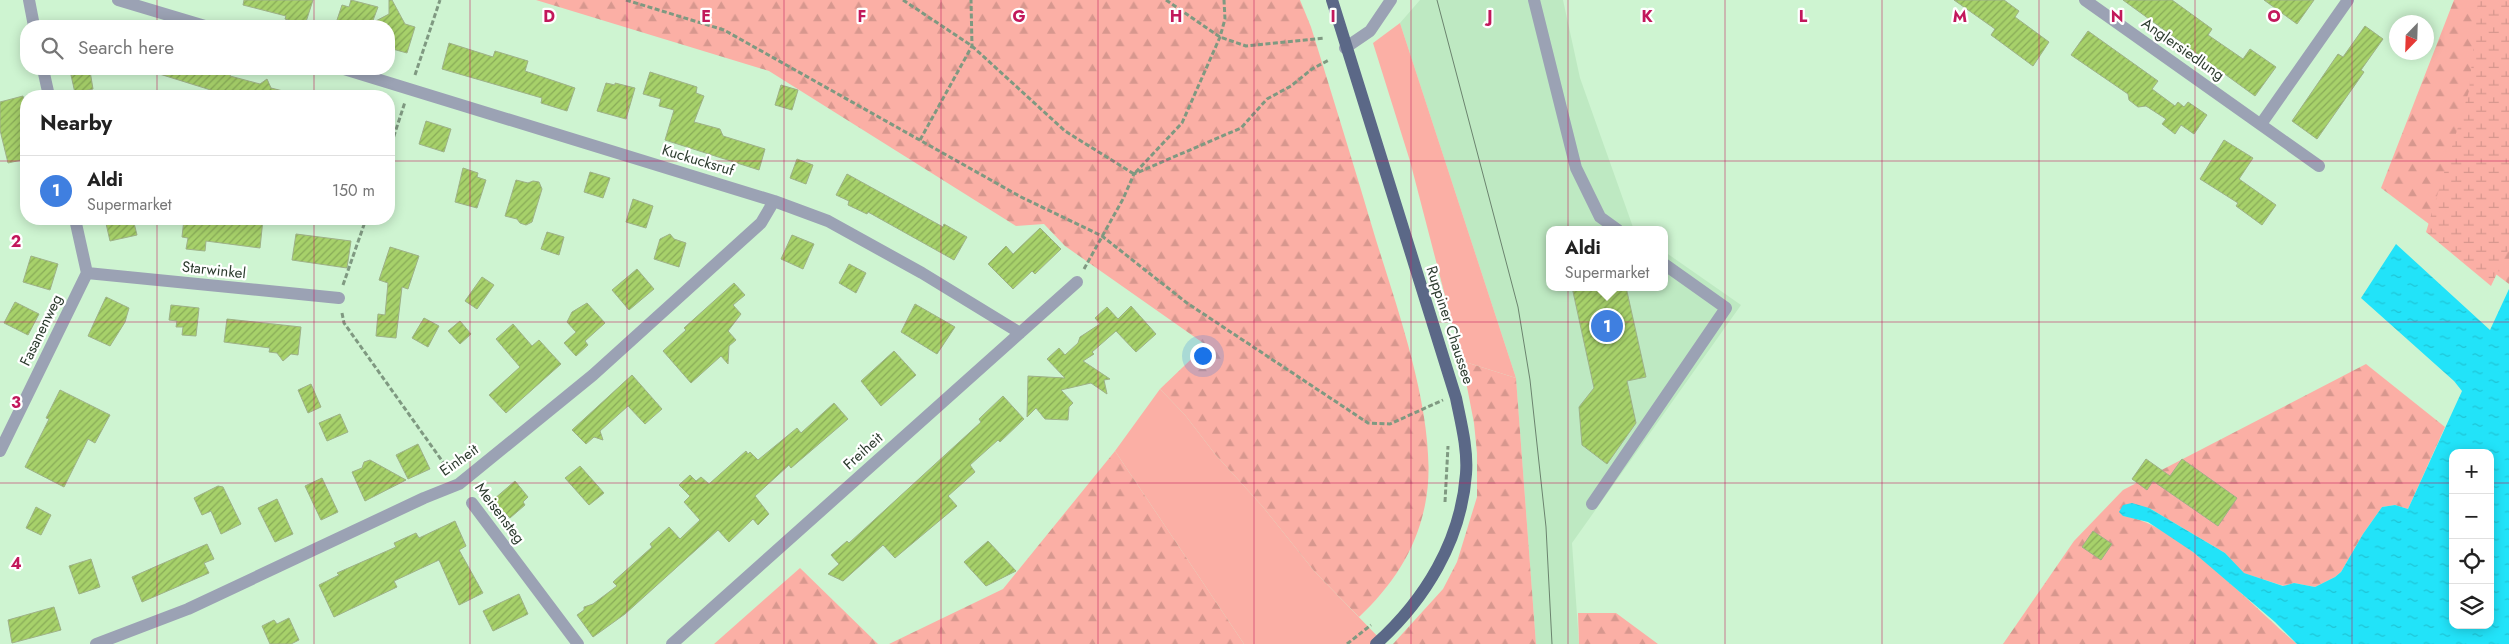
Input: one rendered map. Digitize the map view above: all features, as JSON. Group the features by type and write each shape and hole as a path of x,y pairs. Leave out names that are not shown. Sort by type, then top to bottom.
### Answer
{"main road":[{"name":"Ruppiner Chaussee","path":"1332,0 1456,398 1465,452 1466,473 1463,492 1450,540 1434,576 1404,615 1376,644"}],"street":[{"path":"29,0 33,20"},
{"path":"118,0 185,20"},
{"path":"1346,48 1370,31 1391,0"},
{"path":"1534,0 1576,168 1600,217 1612,226"},
{"name":"Anglersiedlung","path":"2085,0 2320,166"},
{"path":"2261,124 2348,0"},
{"path":"44,75 48,90"},
{"name":"Kuckucksruf","path":"364,75 774,201 828,221 922,273 1020,333"},
{"name":"Einheit","path":"96,644 188,610 424,498 459,484 593,375 761,224 774,201"},
{"path":"76,225 87,274"},
{"path":"1592,504 1726,308 1668,267"},
{"name":"Starwinkel","path":"87,274 339,298"},
{"name":"Fasanenweg","path":"0,451 87,274"},
{"name":"Freiheit","path":"672,644 1077,282"},
{"name":"Meisensteg","path":"472,503 578,644"}],"path":[{"path":"395,134 440,0"},
{"path":"626,0 724,30 1021,197 1102,236 1187,303 1368,423 1390,424 1440,401 1442,409"},
{"path":"903,0 972,46 1065,130 1134,174"},
{"path":"920,140 972,46 971,0"},
{"path":"1166,0 1220,36 1246,46 1325,38"},
{"path":"1077,282 1124,199 1134,174 1182,123 1220,36 1225,19 1224,0"},
{"path":"1134,174 1241,128 1267,99 1291,86 1312,69 1329,60"},
{"path":"347,274 364,225"},
{"name":"Meisensteg","path":"339,298 344,323 459,484"},
{"path":"1444,505 1448,443"}],"shaded area":[{"path":"1420,0 1563,0 1580,78 1633,226 1546,226 1546,291 1668,291 1668,254 1741,305 1572,543 1579,644 1536,644 1516,378 1400,23"}],"green space":[{"path":"536,0 1300,0 1311,27 1396,302 1423,408 1428,475 1425,505 1416,537 1392,580 1359,617 1315,572 1263,507 1215,454 1185,415 1160,389 1206,345 1065,246 1044,224 1016,226 769,71"},
{"path":"2454,0 2509,0 2509,284 2381,188 2431,60 2434,60 2434,52"},
{"path":"2478,0 2509,0 2509,248 2491,286 2426,232 2469,91"},
{"path":"1400,23 1516,378 1462,361 1410,161 1373,43"},
{"path":"1462,361 1516,378 1536,644 1393,644 1443,589 1457,562 1477,497 1477,453 1474,423"},
{"path":"2366,364 2445,427 2408,509 2395,505 2382,507 2363,534 2341,572 2335,577 2315,587 2294,583 2284,586 2243,573 2225,553 2149,508 2123,516 2144,522 2166,533 2190,550 2214,569 2297,644 2003,644 2074,541 2123,490"},
{"path":"1160,389 1185,415 1215,454 1263,507 1315,572 1385,644 1244,644 1115,451"},
{"path":"1115,451 1244,644 889,644 1003,589"},
{"path":"800,568 878,644 714,644"},
{"path":"1578,613 1616,613 1658,644 1579,644"}],"water":[{"path":"2396,244 2490,330 2509,289 2509,644 2297,644 2275,622 2193,552 2148,522 2123,516 2119,512 2123,505 2132,503 2149,508 2225,553 2244,573 2283,586 2294,583 2315,587 2341,572 2363,534 2382,507 2395,505 2408,509 2462,391 2454,381 2361,298"}],"building":[{"path":"244,0 313,0 307,20 288,20 285,19 286,16 243,5"},
{"path":"351,0 378,7 373,20 337,20 342,5 349,7"},
{"path":"389,0 392,0 405,24 415,27 407,53 395,50 395,20 378,20 389,14"},
{"path":"1954,0 2004,0 2019,11 2015,17 2049,42 2033,66 1991,35 1995,29"},
{"path":"2123,0 2172,0 2212,29 2208,35 2243,59 2250,49 2276,67 2255,96"},
{"path":"2264,0 2314,0 2297,24"},
{"path":"2365,26 2383,39 2361,70 2364,72 2317,139 2292,121 2338,54 2343,57"},
{"path":"2088,31 2158,81 2152,89 2175,106 2178,102 2184,107 2188,102 2207,115 2194,134 2181,125 2175,134 2162,124 2166,119 2146,106 2138,107 2129,100 2128,94 2071,55"},
{"path":"449,43 493,57 495,51 528,61 525,71 575,88 567,111 541,103 542,98 442,69"},
{"path":"650,72 697,87 696,93 704,96 694,122 720,129 723,136 765,149 759,170 665,140 674,110 659,106 661,99 643,94"},
{"path":"71,75 91,75 93,89 74,90"},
{"path":"163,75 230,75 260,84 267,79 271,88 279,90 211,90"},
{"path":"606,83 615,85 615,83 635,88 626,119 597,111"},
{"path":"781,85 798,90 792,110 775,105"},
{"path":"20,97 20,160 8,163 0,130 0,102"},
{"path":"426,121 451,129 444,152 419,144"},
{"path":"2224,140 2253,158 2239,179 2276,205 2262,225 2236,206 2238,203 2200,179"},
{"path":"797,159 813,165 806,184 790,178"},
{"path":"463,168 478,173 477,177 486,180 477,208 455,202"},
{"path":"590,172 610,178 603,198 584,192"},
{"path":"847,174 943,227 944,224 967,237 954,260 868,212 867,214 848,205 849,201 836,195"},
{"path":"516,180 528,183 533,181 539,182 542,189 532,222 526,225 520,223 517,219 505,216"},
{"path":"633,199 653,206 646,228 626,222"},
{"path":"106,225 134,225 137,235 110,241"},
{"path":"183,225 262,225 260,248 206,241 205,251 186,249 188,238 182,237"},
{"path":"1040,228 1061,249 1035,274 1032,271 1013,289 988,264 1006,246 1013,254"},
{"path":"547,232 564,237 559,255 541,249"},
{"path":"296,234 351,241 347,268 292,260"},
{"path":"670,234 674,239 686,243 679,267 654,259 660,239"},
{"path":"792,235 814,244 803,269 781,259"},
{"path":"390,247 419,256 408,289 402,287 396,338 376,336 378,314 385,315 388,283 379,280"},
{"path":"31,256 58,264 50,290 23,282"},
{"path":"849,264 866,273 856,293 839,283"},
{"path":"637,269 654,289 629,310 612,290"},
{"path":"482,277 494,285 477,309 465,301"},
{"path":"734,283 745,295 733,305 741,314 728,331 736,340 729,346 728,364 721,356 691,383 663,351 686,330 684,328"},
{"path":"1573,291 1627,291 1646,377 1627,381 1636,423 1607,464 1582,445 1579,407 1594,388"},
{"path":"106,297 129,308 125,322 110,346 88,336"},
{"path":"15,302 39,314 28,335 4,323"},
{"path":"587,303 605,323 585,341 588,345 576,356 564,343 576,332 567,322 572,312"},
{"path":"915,304 955,327 937,354 901,332"},
{"path":"171,305 199,308 196,336 182,335 183,327 176,327 177,321 169,320"},
{"path":"1131,306 1156,334 1136,352 1116,331 1092,352 1094,354 1083,361 1110,379 1104,380 1107,394 1091,383 1061,390 1073,403 1069,407 1068,420 1045,419 1036,408 1027,417 1028,376 1065,378 1047,359 1059,348 1065,355 1078,343 1080,337 1100,324 1095,318 1107,307 1118,319"},
{"path":"424,318 439,326 428,347 412,338"},
{"path":"227,319 301,327 298,355 291,354 283,361 277,353 269,352 270,348 224,342"},
{"path":"460,321 471,334 460,344 448,331"},
{"path":"513,324 532,346 539,340 561,364 506,413 489,395 520,367 496,339"},
{"path":"894,351 916,375 881,406 861,381"},
{"path":"632,375 662,409 645,424 628,406 600,431 603,440 594,437 586,444 572,430"},
{"path":"311,384 321,407 308,413 298,390"},
{"path":"60,390 110,415 95,443 88,439 64,487 25,467 49,419 46,418"},
{"path":"1003,396 1024,419 1000,442 998,440 970,465 975,472 948,496 957,506 895,558 883,545 843,581 828,574 839,564 831,555 847,541 849,543 981,422 979,419"},
{"path":"834,403 848,419 791,468 789,465 755,496 769,514 758,525 753,519 729,542 718,530 625,614 593,637 577,615 584,610 584,607 593,604 617,586 613,582 652,547 650,544 669,527 680,539 700,520 684,502 690,496 679,485 690,475 696,481 701,477 709,484 746,451 748,454 750,452 758,460 797,428 801,433"},
{"path":"340,414 348,432 327,441 319,423"},
{"path":"418,444 430,469 408,479 396,455"},
{"path":"2146,459 2170,476 2182,459 2237,498 2218,526 2153,481 2147,490 2132,479"},
{"path":"370,460 406,480 365,501 352,472 362,468 364,462"},
{"path":"580,466 604,493 589,505 565,478"},
{"path":"322,478 338,512 321,520 305,486"},
{"path":"515,481 528,497 523,502 525,505 510,518 504,512 497,518 486,506"},
{"path":"218,486 223,487 241,524 221,534 211,511 202,515 194,498"},
{"path":"277,499 293,534 275,542 258,508"},
{"path":"36,507 51,515 41,535 26,528"},
{"path":"455,521 466,546 459,550 483,593 459,605 439,560 394,581 397,587 334,617 319,585 339,575 337,573 396,547 394,543 416,533 419,538"},
{"path":"2093,531 2112,544 2101,560 2082,547"},
{"path":"988,541 1016,571 986,586 964,562"},
{"path":"207,544 214,559 204,563 209,573 142,602 132,577"},
{"path":"91,559 100,587 79,594 69,566"},
{"path":"519,594 528,614 493,631 483,611"},
{"path":"54,607 61,630 12,643 8,620"},
{"path":"289,618 299,640 291,644 270,644 262,626 274,620 277,624"}],"tram line":[{"path":"1437,0 1518,307 1530,380 1546,527 1552,644"}],"place":[{"name":"Aldi","path":"1607,326"}]}
